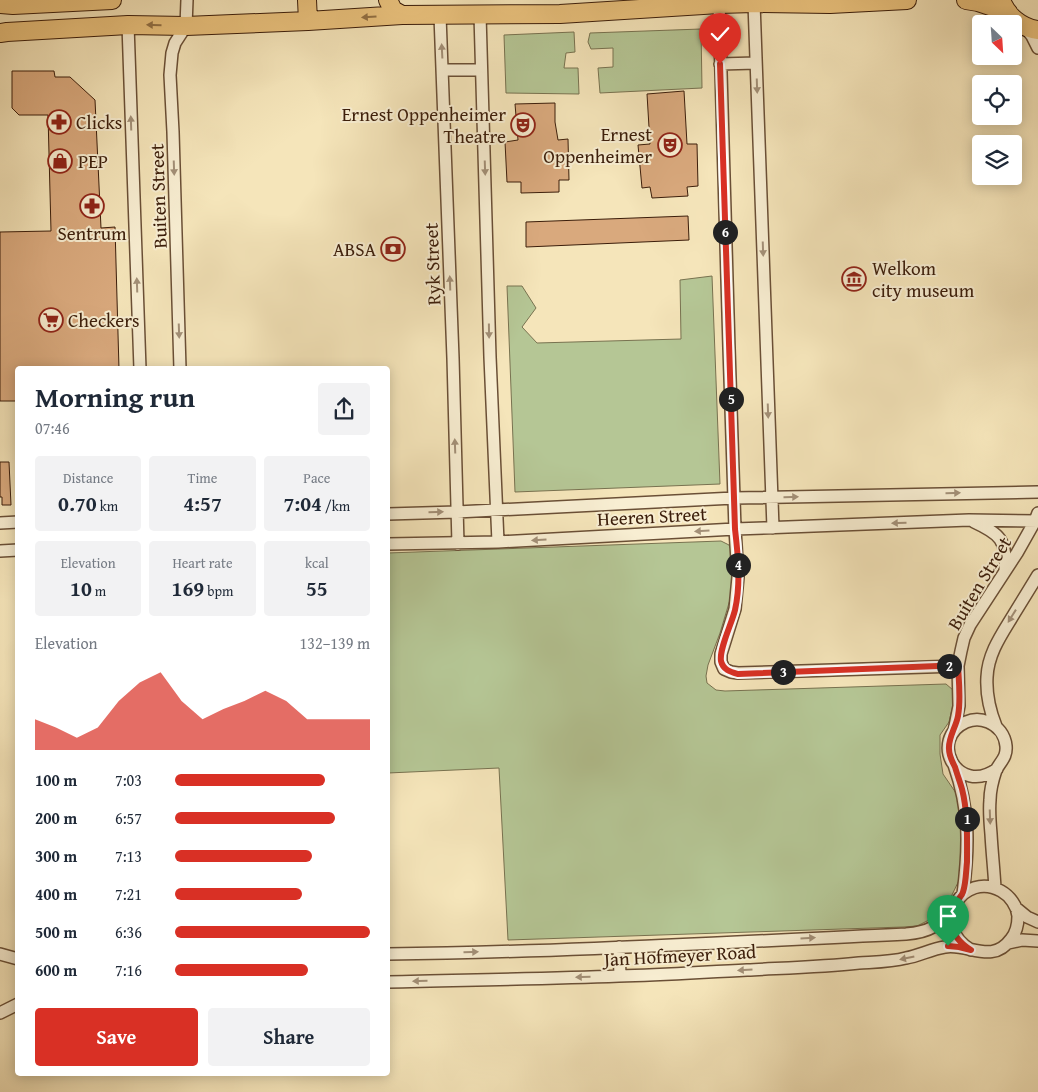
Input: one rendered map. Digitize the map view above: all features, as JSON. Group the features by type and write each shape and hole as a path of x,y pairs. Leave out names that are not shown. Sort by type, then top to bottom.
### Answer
{"main road":[{"path":"0,4 112,0"},
{"path":"307,0 308,21"},
{"path":"388,0 393,10 402,15"},
{"path":"0,34 7,32 128,25 186,26 402,15 480,15 560,7 635,4 830,4 907,0"},
{"path":"966,0 1004,6 1015,20 1031,28"}],"street":[{"path":"186,26 187,0"},
{"path":"754,3 773,528"},
{"path":"719,4 735,529 738,571 738,594 721,654 721,662 724,669 738,674 958,666"},
{"path":"480,15 490,357 498,542"},
{"name":"Ryk Street","path":"440,16 458,544"},
{"name":"Buiten Street","path":"128,25 140,366"},
{"name":"Buiten Street","path":"180,366 170,75 175,43 186,26"},
{"path":"1031,28 1032,36 1038,48"},
{"path":"720,64 756,63"},
{"path":"442,70 481,70"},
{"name":"Heeren Street","path":"390,514 734,498 1038,492"},
{"name":"Buiten Street","path":"954,732 960,706 958,666 960,651 967,632 1018,553 1037,519"},
{"name":"Heeren Street","path":"390,544 458,544 735,529 1037,519"},
{"path":"969,520 987,528 1001,540 1005,552 1004,572"},
{"path":"0,523 15,522"},
{"path":"0,551 15,550"},
{"path":"995,888 990,801 992,786 997,769 1005,754 1006,746 1004,738 992,716 987,692 989,663 1001,635 1038,575"},
{"path":"963,894 966,870 967,818 962,789 948,745 958,727 970,721 983,720 996,726"},
{"path":"954,765 966,775 974,777 990,774 997,769"},
{"path":"1008,943 1016,930 1018,916 1016,908 1008,896 995,888 987,886 970,889 957,900 953,908 951,924 958,940 971,950 987,953 996,951 1008,943 1022,940 1038,941"},
{"name":"Jan Hofmeyer Road","path":"390,954 619,947 914,933 929,930 937,925 953,908"},
{"path":"1016,908 1027,917 1038,922"},
{"name":"Jan Hofmeyer Road","path":"390,982 620,976 856,964 906,958 948,946 971,950"},
{"path":"619,947 620,976"},
{"path":"0,954 15,958"},
{"path":"0,1013 15,1006"}],"green space":[{"path":"701,29 702,88 600,93 598,68 613,67 613,48 591,49 588,42 590,33"},
{"path":"574,32 575,52 566,53 564,68 578,68 579,94 506,93 504,35"},
{"path":"712,276 720,484 515,492 507,286 522,286 536,308 522,327 537,343 681,339 680,280"},
{"path":"721,541 729,545 733,555 732,593 706,676 707,683 716,690 946,684 953,690 953,705 949,722 940,735 943,774 956,793 961,811 962,874 951,897 933,918 917,926 508,940 499,768 390,773 390,553"}],"building":[{"path":"12,71 54,71 55,77 70,77 95,100 101,228 115,227 119,366 15,366 15,401 0,401 0,232 51,231 48,115 19,115 12,108"},
{"name":"Ernest Oppenheimer","path":"684,91 687,144 697,144 698,186 687,187 688,196 652,198 650,187 642,188 638,145 650,144 647,94"},
{"name":"Ernest Oppenheimer","path":"555,103 555,122 558,140 568,139 569,180 559,180 559,192 521,193 521,182 507,182 505,142 518,140 515,104"},
{"path":"688,216 689,240 526,247 526,222"},
{"path":"0,462 9,462 11,505 2,505 2,497 0,497"}],"place":[{"name":"Clicks","path":"59,122"},
{"name":"Ernest Oppenheimer Theatre","path":"523,125"},
{"name":"Ernest Oppenheimer","path":"670,145"},
{"name":"PEP","path":"60,161"},
{"name":"Sentrum","path":"92,206"},
{"name":"ABSA","path":"393,249"},
{"name":"Welkom city museum","path":"854,279"},
{"name":"Checkers","path":"51,320"}],"route":[{"path":"720,64 735,529 738,557 738,594 721,654 721,662 724,669 738,674 958,666 960,706 954,732 948,745 950,759 962,789 965,804 967,850 963,894 953,908 951,924 958,940 971,950 948,946"}]}
